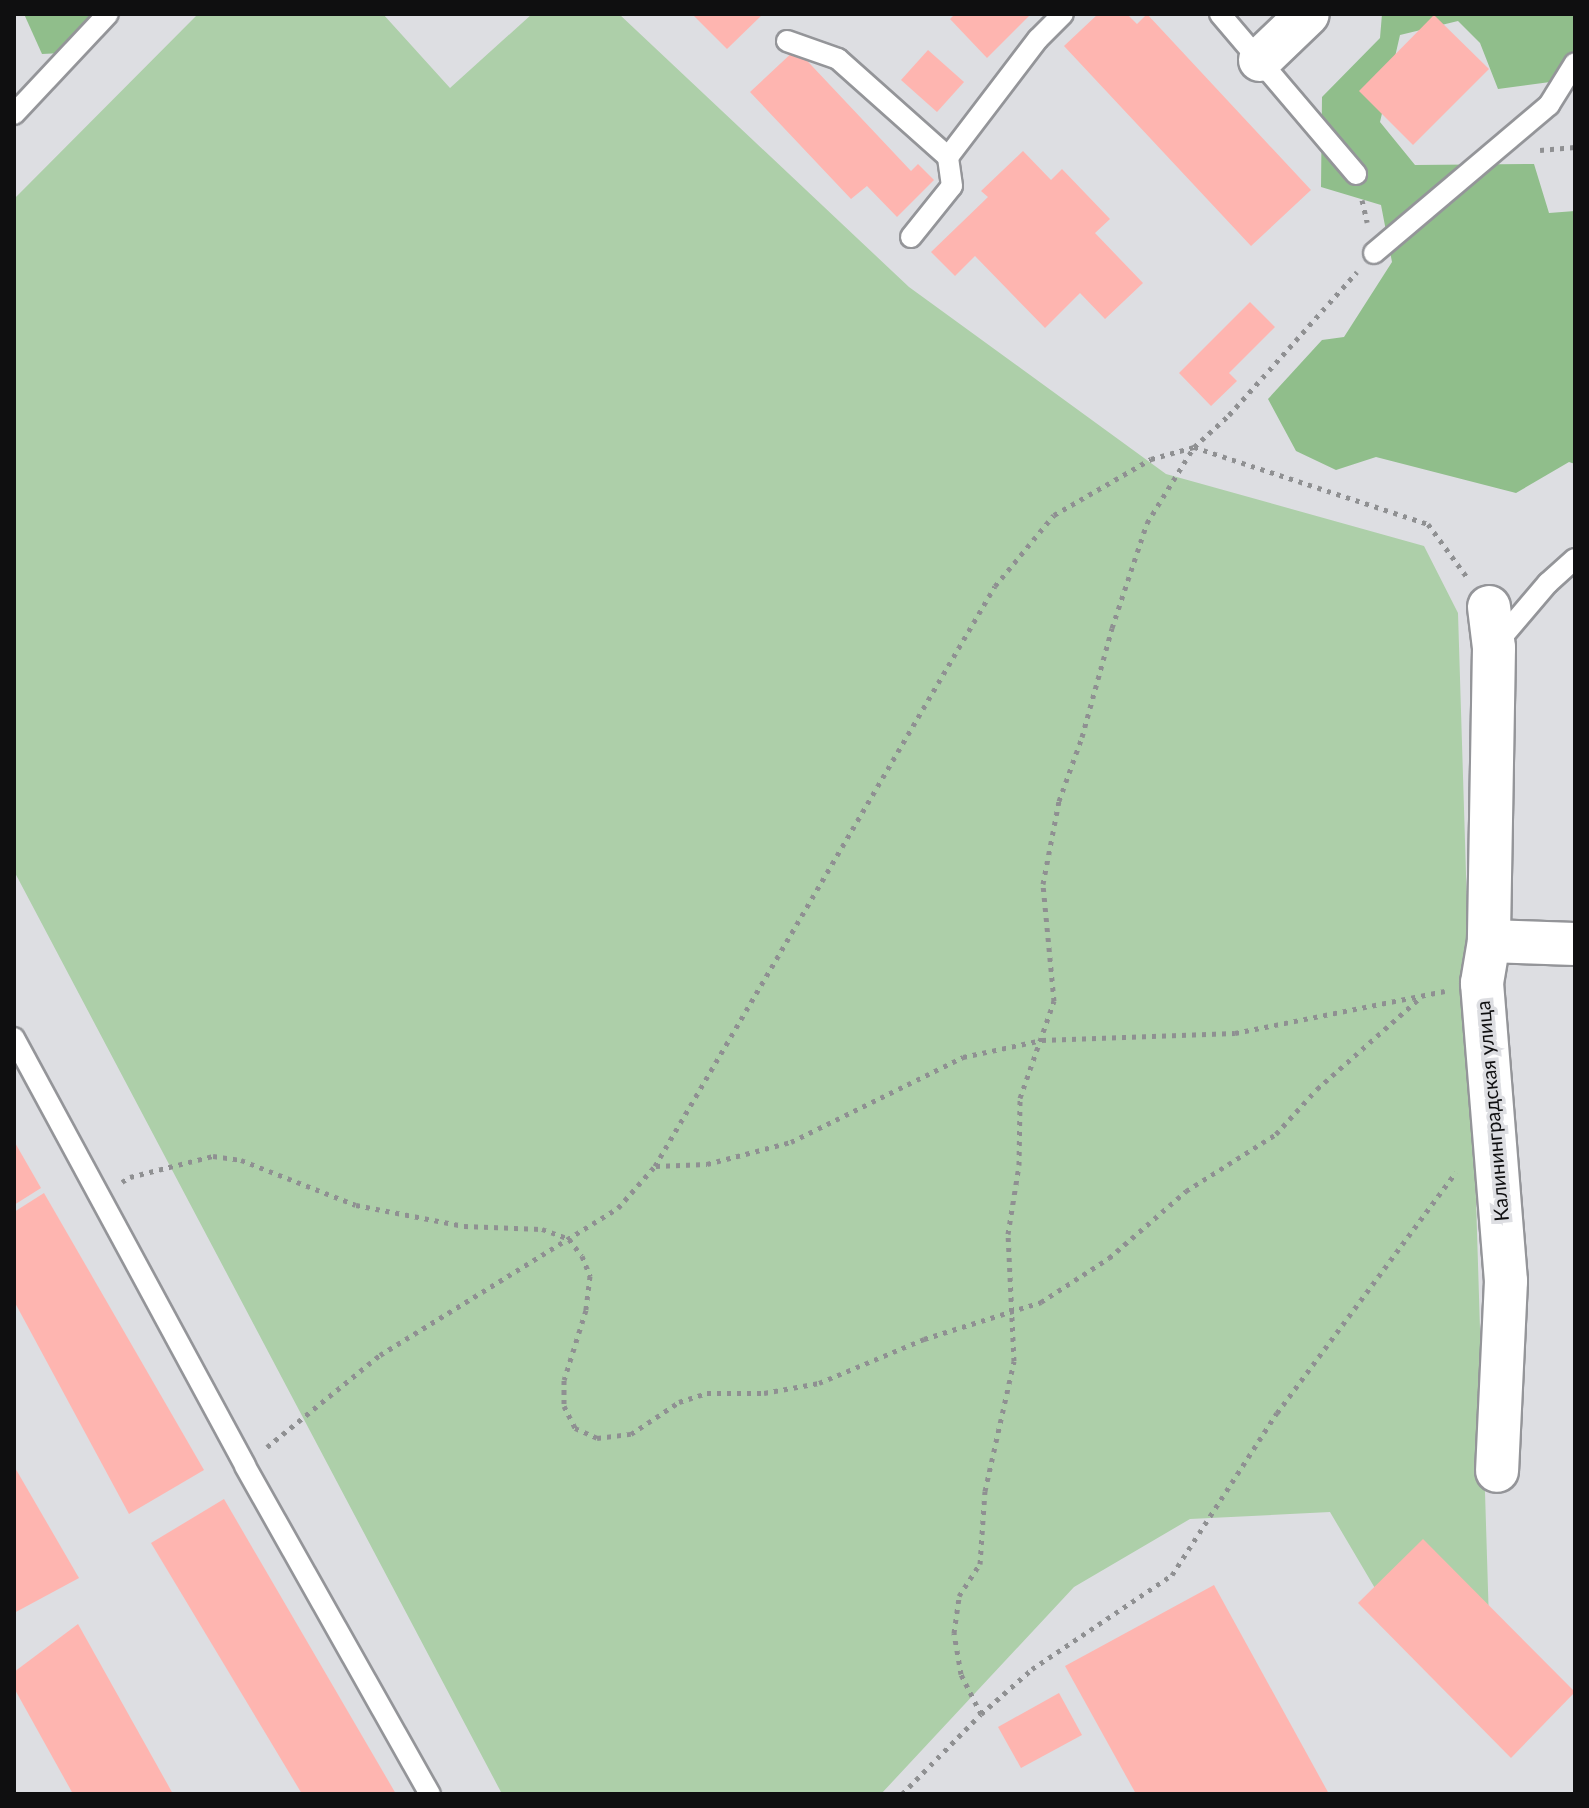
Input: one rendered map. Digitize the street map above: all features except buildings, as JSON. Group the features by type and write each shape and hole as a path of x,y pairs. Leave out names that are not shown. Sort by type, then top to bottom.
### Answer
{"street":[{"path":"1260,60 1308,14"},
{"name":"Калининградская улица","path":"1491,627 1489,941 1482,983 1506,1281 1497,1471"},
{"path":"1489,941 1575,944"}],"lane":[{"path":"14,114 108,14"},
{"path":"948,157 1038,39 1063,14"},
{"path":"1220,14 1356,174"},
{"path":"787,41 838,59 948,157 952,186 911,237"},
{"path":"1374,253 1549,105 1575,63"},
{"path":"1491,627 1575,559"},
{"path":"14,1038 245,1466 430,1794"}],"path":[{"path":"981,1714 961,1674 954,1633 959,1596 980,1564 985,1491 1014,1361 1008,1234 1019,1165 1020,1098 1054,1001 1043,884 1059,801 1082,737 1112,628 1147,523 1194,447 1229,415 1374,253 1356,174"},
{"path":"245,1466 380,1355 618,1208 655,1166 995,586 1054,515 1151,459 1194,447 1428,524 1491,627"},
{"path":"655,1166 707,1164 791,1142 963,1057 1042,1040 1235,1033 1482,983"},
{"path":"100,1197 130,1177 213,1156 241,1160 356,1205 464,1226 542,1229 569,1239 582,1256 590,1276 586,1310 564,1380 564,1406 575,1428 597,1438 631,1434 679,1402 707,1393 764,1393 819,1383 924,1339 1012,1314 1041,1302 1109,1258 1186,1191 1276,1134 1317,1089 1422,996"},
{"path":"902,1794 981,1714 1032,1669 1172,1575 1277,1413 1460,1166"}],"green space":[{"path":"24,14 96,14 83,52 42,54"},
{"path":"198,14 383,14 450,88 532,14 619,14 909,287 1166,474 1424,546 1458,613 1489,1622 1402,1634 1330,1512 1190,1519 1074,1587 881,1794 502,1794 14,871 14,199"},
{"path":"1382,14 1575,14 1575,52 1565,80 1498,89 1480,43 1458,21 1400,35 1380,122 1415,165 1534,164 1549,213 1575,211 1575,464 1569,462 1516,493 1376,457 1336,470 1296,451 1268,399 1322,340 1344,337 1392,262 1381,205 1321,187 1322,97 1380,38"}]}
